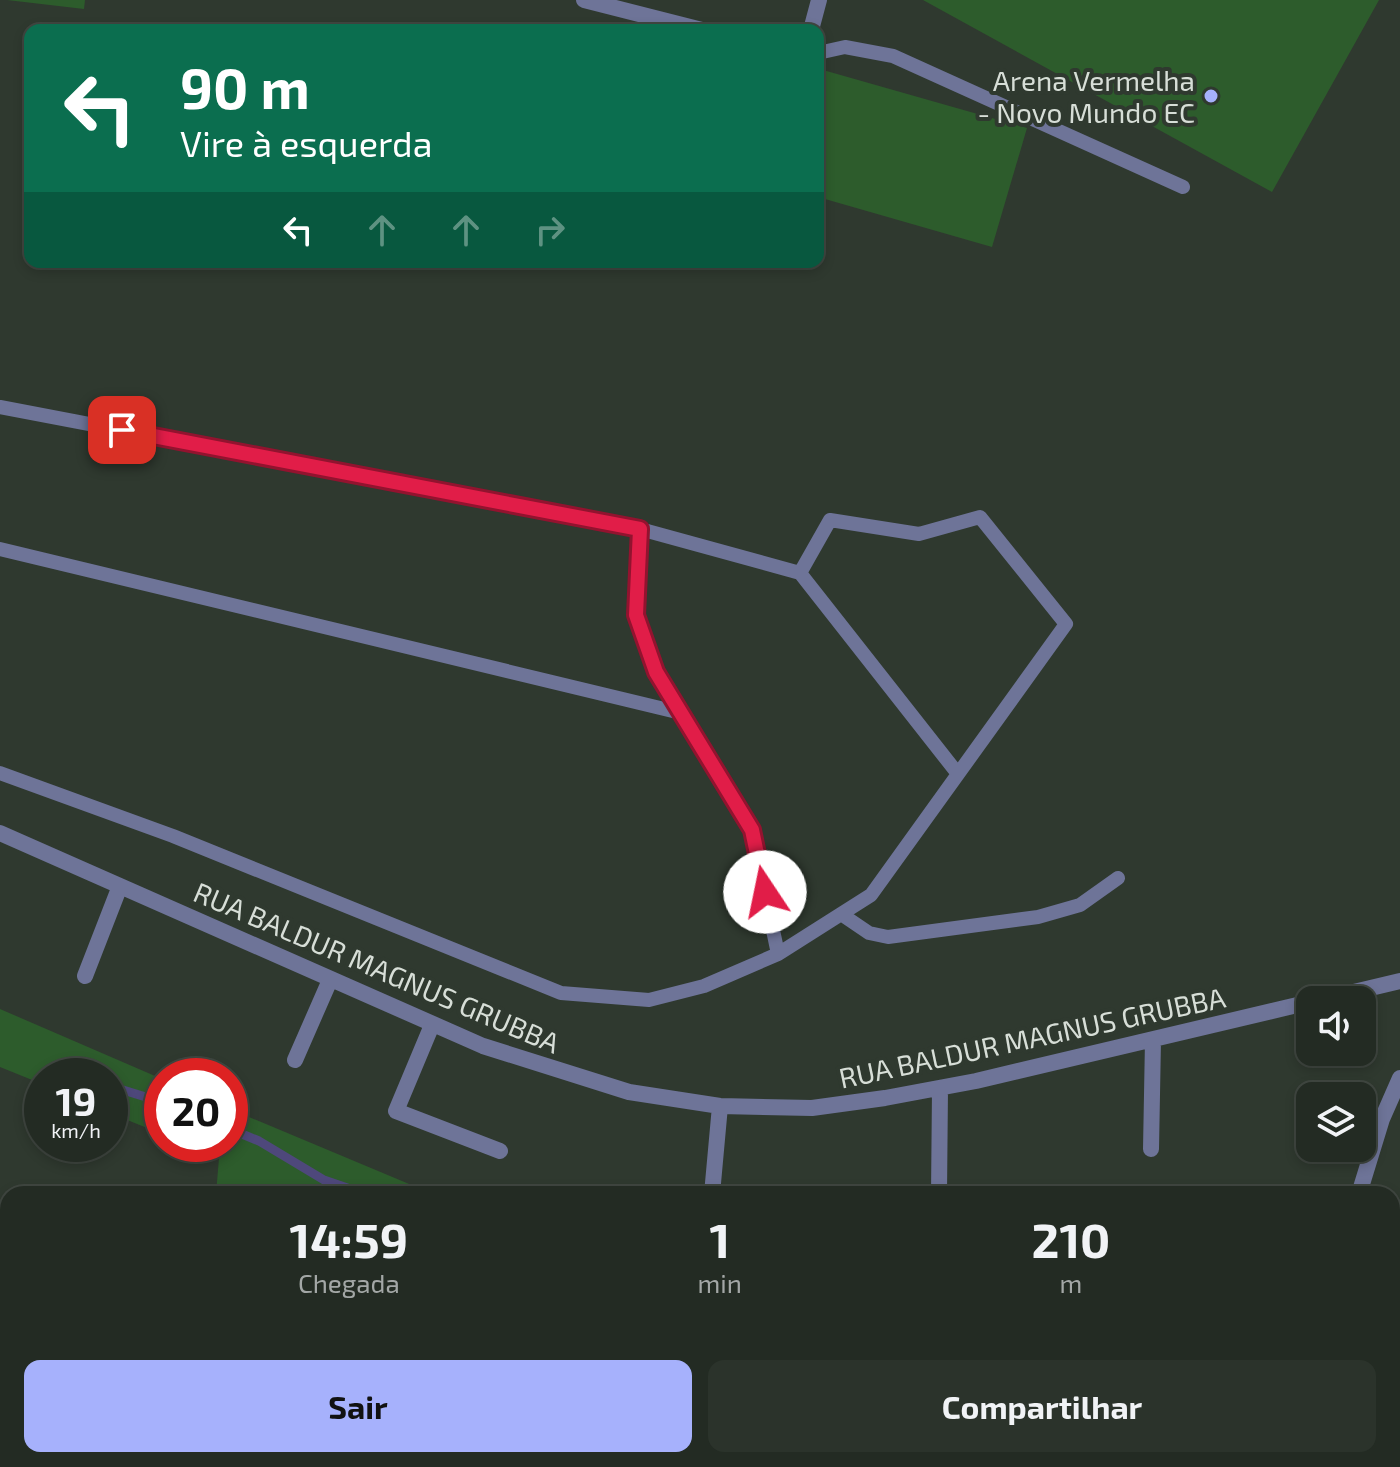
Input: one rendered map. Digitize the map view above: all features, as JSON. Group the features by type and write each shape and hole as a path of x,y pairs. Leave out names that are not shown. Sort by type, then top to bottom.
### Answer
{"street":[{"path":"584,0 678,24"},
{"path":"813,24 819,0"},
{"name":"RUA BALDUR MAGNUS GRUBBA","path":"0,833 432,1025 532,1064 629,1092 720,1106 812,1108 940,1089 1296,1005"},
{"path":"85,976 120,886"},
{"path":"295,1060 330,980"},
{"path":"1376,987 1400,981"},
{"path":"432,1025 396,1111 500,1151"},
{"path":"1151,1149 1153,1040"},
{"path":"1361,1186 1382,1119 1400,1078"},
{"path":"939,1186 940,1089"},
{"path":"713,1186 720,1106"}],"lane":[{"path":"824,52 845,47 893,56 1183,187"},
{"path":"0,407 640,529 800,573 958,774"},
{"path":"0,773 287,881 561,993 649,1000 704,986 778,954 871,895 1066,624 980,517 919,534 830,520 800,573"},
{"path":"640,529 636,615 656,672 752,830 778,954"},
{"path":"0,549 681,713"},
{"path":"841,914 869,933 888,937 1038,917 1080,905 1118,878"}],"green space":[{"path":"7,0 85,0 84,9"},
{"name":"Arena Vermelha - Novo Mundo EC","path":"923,0 1379,0 1272,192"},
{"path":"824,70 1027,128 992,247 824,199"},
{"path":"0,1009 113,1058 24,1058 24,1077 0,1067"},
{"path":"128,1064 144,1071 144,1127 128,1120"},
{"path":"248,1117 414,1186 217,1186 219,1162 248,1162"}],"waterway":[{"path":"128,1092 144,1096"},
{"path":"248,1136 324,1180 342,1186"}],"place":[{"name":"Arena Vermelha - Novo Mundo EC","path":"1211,96"}],"route":[{"path":"122,430 640,529 636,615 656,672 752,830 765,892"}]}
